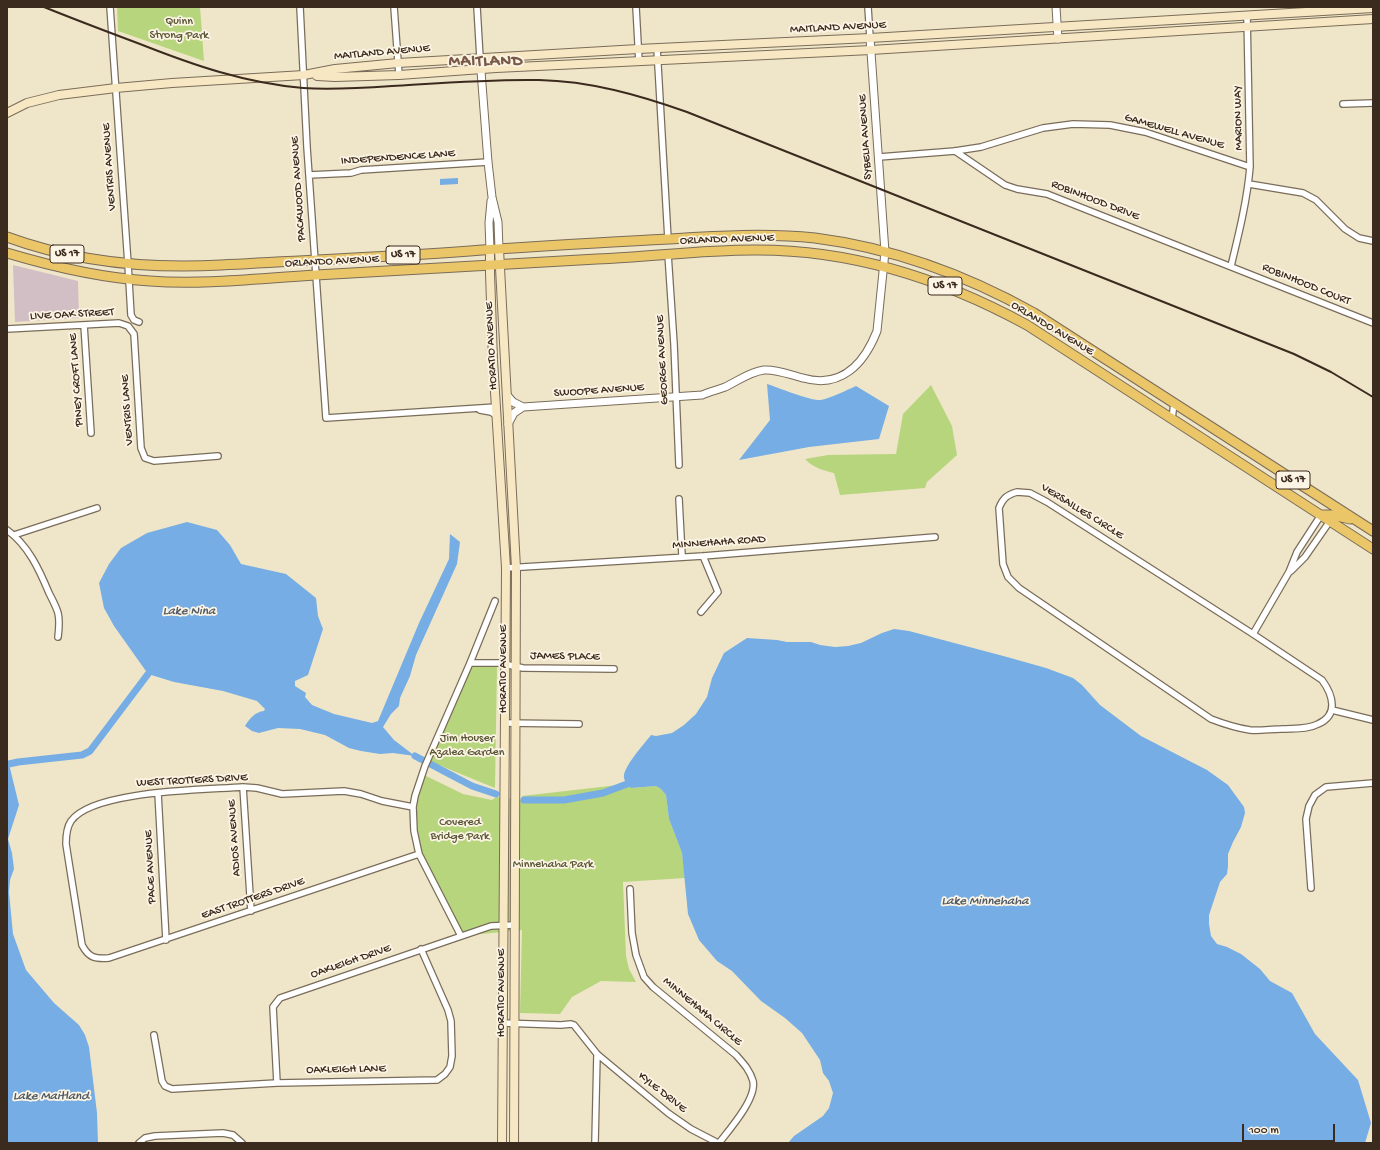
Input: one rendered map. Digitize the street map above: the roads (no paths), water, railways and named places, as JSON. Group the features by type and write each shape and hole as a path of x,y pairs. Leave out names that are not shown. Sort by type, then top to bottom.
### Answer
{"main road":[{"name":"MAITLAND AVENUE","path":"8,110 51,96 116,88 304,75 335,69 398,63 543,54 870,38 1373,8"},
{"name":"MAITLAND AVENUE","path":"304,75 335,77 399,75 544,66 871,50 1373,19"},
{"name":"ORLANDO AVENUE","path":"7,237 57,252 80,257 128,264 198,267 739,235 772,235 817,239 885,252 941,269 1009,299 1052,324 1373,531"},
{"name":"HORATIO AVENUE","path":"495,249 500,265 516,568 514,1143"},
{"name":"HORATIO AVENUE","path":"495,249 490,265 496,411 506,568 502,1143"},
{"name":"ORLANDO AVENUE","path":"7,253 78,272 128,280 199,282 740,250 776,250 812,253 884,266 957,291 1020,322 1373,549"},
{"path":"496,411 503,412 508,424"},
{"path":"1304,505 1333,505"},
{"path":"1321,515 1333,515 1355,520"}],"street":[{"name":"VENTRIS AVENUE","path":"110,7 131,315 134,320 139,322"},
{"name":"PACKWOOD AVENUE","path":"300,7 309,175 326,418 474,408 496,411"},
{"path":"394,7 399,75"},
{"name":"HORATIO AVENUE","path":"477,7 480,70 488,162 492,197 498,222 495,249"},
{"path":"636,7 639,62"},
{"name":"SYBELIA AVENUE","path":"868,7 885,252 884,266"},
{"path":"1056,7 1058,39"},
{"name":"MARION WAY","path":"1231,266 1241,227 1249,184 1250,86 1247,15"},
{"path":"658,48 668,239"},
{"path":"543,54 544,66"},
{"path":"1343,104 1373,103"},
{"name":"GAMEWELL AVENUE","path":"879,157 955,151 981,147 1043,128 1073,124 1110,126 1145,132 1250,167"},
{"name":"ROBINHOOD DRIVE","path":"955,151 1005,185 1016,189 1047,194 1231,266"},
{"name":"INDEPENDENCE LANE","path":"309,175 351,173 361,170 488,162"},
{"path":"1249,184 1302,193 1316,200 1345,229 1359,238 1373,241"},
{"name":"GEORGE AVENUE","path":"668,254 679,465"},
{"name":"SWOOPE AVENUE","path":"523,407 676,398 702,395 725,387 751,373 766,370 780,371 804,379 818,381 837,378 846,374 858,364 866,354 877,331 884,266"},
{"name":"ROBINHOOD COURT","path":"1231,266 1373,323"},
{"name":"LIVE OAK STREET","path":"7,329 120,323 128,326 134,334"},
{"name":"PINEY CROFT LANE","path":"84,325 91,433"},
{"name":"VENTRIS LANE","path":"134,334 141,448 145,458 154,461 218,456"},
{"path":"507,395 513,402 523,407 514,413 508,424"},
{"path":"1172,419 1174,403"},
{"name":"VERSAILLES CIRCLE","path":"1017,492 1030,493 1039,496 1322,680 1329,689 1332,697 1332,710 1327,719 1318,725 1307,728 1252,730 1231,727 1211,719 1019,588 1008,577 1003,564 999,508 1002,500 1009,494 1017,492"},
{"path":"679,499 682,556"},
{"path":"14,535 97,508"},
{"path":"1253,634 1290,572 1297,552 1321,515"},
{"path":"1290,572 1305,557 1330,521"},
{"path":"7,530 14,535 31,555 43,577 58,612 58,637"},
{"name":"MINNEHAHA ROAD","path":"506,568 682,556 703,556 935,537"},
{"path":"701,612 718,592 703,556"},
{"path":"461,936 419,854 414,831 413,807 425,766 495,601"},
{"name":"JAMES PLACE","path":"470,663 505,664 522,668 614,669"},
{"path":"1332,710 1373,720"},
{"path":"505,723 579,724"},
{"path":"1311,888 1306,819 1309,806 1315,795 1326,787 1373,783"},
{"name":"WEST TROTTERS DRIVE","path":"93,957 87,954 82,945 66,838 71,821 78,814 99,804 130,795 242,787 257,788 282,794 344,791 413,807"},
{"name":"ADIOS AVENUE","path":"242,787 251,911"},
{"name":"PACE AVENUE","path":"158,793 166,940"},
{"name":"EAST TROTTERS DRIVE","path":"93,957 100,959 109,958 166,940 419,854"},
{"name":"MINNEHAHA CIRCLE","path":"630,888 632,933 636,955 644,976 654,987 736,1055 750,1073 753,1082 753,1089 748,1102 719,1143"},
{"name":"OAKLEIGH DRIVE","path":"277,1083 273,1007 280,998 491,926 514,925"},
{"name":"OAKLEIGH LANE","path":"154,1035 162,1081 165,1086 172,1089 277,1083 437,1080 445,1074 450,1067 452,1056 451,1021 448,1010 421,949"},
{"path":"502,1023 572,1024 597,1054 595,1143"},
{"name":"KYLE DRIVE","path":"597,1054 668,1113 691,1129 719,1143"},
{"path":"139,1143 145,1138 155,1136 223,1133 233,1135 242,1143"}],"water":[{"path":"458,178 458,184 440,185 440,179"},
{"path":"767,384 816,400 834,396 856,386 889,406 879,439 809,447 739,460 770,420"},
{"name":"Lake Nina","path":"187,522 217,530 230,545 241,564 286,574 316,598 318,616 323,629 308,675 295,681 295,686 306,693 305,697 312,705 334,714 372,723 378,721 419,623 449,559 450,534 460,542 457,564 416,655 410,676 400,698 399,706 391,714 383,727 394,740 415,756 393,753 380,754 361,751 349,748 325,735 300,729 278,728 259,733 252,731 245,726 253,716 264,711 265,709 257,701 223,691 174,682 148,674 114,626 104,608 99,583 109,564 121,548 147,533"},
{"name":"Lake Minnehaha","path":"894,629 909,631 1007,657 1046,668 1073,678 1082,685 1100,705 1141,736 1207,770 1228,785 1244,807 1245,813 1241,827 1228,854 1227,874 1220,882 1209,915 1211,936 1217,944 1241,954 1260,969 1270,981 1292,993 1315,1034 1358,1080 1371,1123 1365,1143 788,1143 794,1136 823,1116 829,1108 833,1093 829,1081 823,1073 820,1060 802,1033 785,1018 761,1001 732,971 717,961 699,940 688,914 682,853 669,819 666,795 656,786 631,788 625,781 624,774 639,749 651,735 656,736 672,733 696,714 707,697 712,678 724,653 747,638 787,642 811,642 835,647 861,643"},
{"name":"Lake Maitland","path":"7,764 9,764 19,805 8,839 14,869 10,880 9,892 13,934 26,970 54,1003 79,1025 85,1035 89,1047 97,1113 98,1143 7,1143"}],"waterway":[{"path":"9,764 82,755 90,751 148,674"},
{"path":"415,756 472,786 496,794"},
{"path":"524,800 564,800 603,793 627,784"}],"railway":[{"path":"44,7 200,66 240,77 282,86 314,89 337,89 484,81 539,80 596,86 651,100 687,112 1294,354 1331,372 1373,397"}],"district":[{"name":"MAITLAND","path":"486,63"}],"park label":[{"name":"Quinn Strong Park","path":"179,29"},
{"name":"Jim Houser Azalea Garden","path":"467,746"},
{"name":"Covered Bridge Park","path":"460,830"},
{"name":"Minnehaha Park","path":"553,865"}]}
